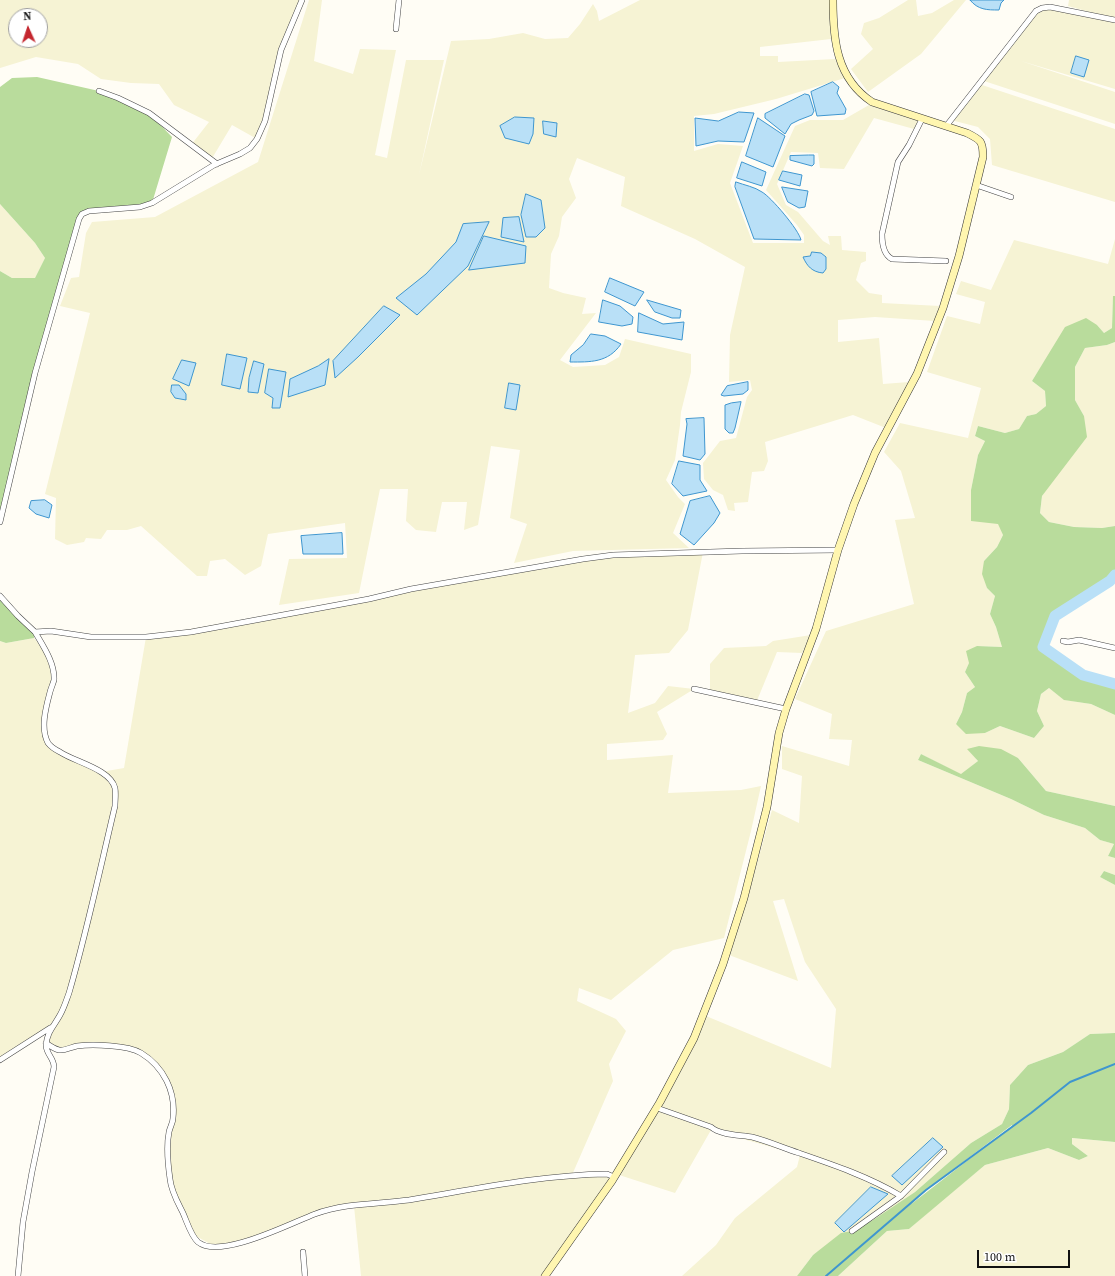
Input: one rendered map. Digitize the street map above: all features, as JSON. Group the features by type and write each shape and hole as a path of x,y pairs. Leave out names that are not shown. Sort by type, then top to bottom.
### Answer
{"street":[{"path":"0,522 35,373 79,219 82,214 89,211 147,206 185,182 250,148 257,139 264,121 281,50 302,0"},
{"path":"396,29 399,0"},
{"path":"545,1276 614,1177 656,1108 694,1038 725,957 744,898 767,808 779,733 786,709 816,630 838,550 854,504 874,455 917,374 943,308 959,256 983,157 983,145 979,139 947,125 922,119 872,102 861,95 850,83 839,59 835,42 833,0"},
{"path":"947,125 1036,11 1042,8 1050,7 1115,20"},
{"path":"99,91 118,98 149,114 217,164"},
{"path":"922,119 909,145 898,162 882,234 882,244 886,255 892,259 946,261"},
{"path":"976,185 1011,197"},
{"path":"35,632 51,631 91,637 146,637 191,632 369,599 418,588 582,559 613,555 750,550 838,550"},
{"path":"0,596 35,632 52,665 54,680 44,721 45,736 49,745 63,754 101,772 109,778 115,786 116,796 115,806 82,948 66,1003 59,1017 51,1027 0,1060"},
{"path":"1063,640 1068,642 1079,640 1115,648"},
{"path":"694,689 786,709"},
{"path":"18,1276 23,1222 54,1067 53,1062 46,1050 46,1043 51,1027"},
{"path":"46,1043 60,1050 83,1046 133,1048 147,1057 164,1074 171,1091 173,1108 173,1121 168,1133 170,1183 194,1236 200,1244 207,1246 216,1247 236,1245 314,1214 341,1207 402,1201 554,1177 607,1174 614,1177"},
{"path":"656,1108 712,1127 715,1131 740,1134 770,1142 844,1168 885,1186 901,1196"},
{"path":"852,1231 901,1196 944,1152"},
{"path":"303,1252 305,1276"}],"shaded area":[{"path":"0,0 304,0 281,50 265,121 257,139 232,125 211,160 191,145 209,122 174,105 159,84 131,83 101,79 78,64 36,57 0,68"},
{"path":"309,0 322,0 314,61 353,74 360,49 396,50 375,155 387,158 406,60 444,60 419,175 451,41 489,39 523,33 545,39 568,38 580,24 593,4 597,11 599,21 640,0 830,0 831,39 760,47 760,56 778,56 778,62 835,59 845,78 776,99 714,114 694,116 694,151 718,144 743,146 730,183 753,243 804,243 804,235 797,225 766,190 795,126 810,120 843,120 869,105 918,121 914,129 874,118 844,169 820,168 818,153 791,152 777,184 786,205 798,212 823,241 830,245 828,236 841,236 842,250 866,252 866,261 861,263 856,280 869,293 882,295 882,303 940,306 935,321 875,317 838,320 838,342 879,338 883,384 909,382 886,428 853,415 765,442 768,461 764,471 752,472 748,502 734,503 735,511 728,510 723,495 713,490 704,479 703,463 720,441 736,438 747,397 752,390 750,380 729,382 730,335 745,267 695,239 621,206 625,177 577,158 569,179 576,198 562,217 559,236 551,254 549,288 586,298 582,314 596,313 560,360 573,367 605,365 619,357 625,339 691,354 691,372 681,412 675,460 666,480 685,504 673,533 689,548 573,551 514,563 527,524 510,518 520,450 491,446 478,525 464,530 467,502 442,502 436,532 416,530 406,521 408,489 380,489 359,593 279,605 289,559 347,558 345,523 268,534 261,566 245,575 225,559 210,561 207,576 197,576 141,526 127,530 107,530 101,539 86,538 84,542 67,545 55,539 56,498 45,494 90,313 60,306 71,278 79,277 86,233 92,222 155,217 258,162"},
{"path":"908,0 916,0 918,16 932,13 954,0 966,0 921,54 868,92 851,69 873,49 861,34 864,23 879,18"},
{"path":"1069,0 1115,0 1115,89 1021,61 1115,92 1115,124 981,80 1036,11 1042,8 1114,19 1068,6"},
{"path":"982,85 1115,129 1115,202 992,165 990,139 978,127 951,120"},
{"path":"0,204 35,243 45,258 35,278 12,278 0,271"},
{"path":"1115,239 1115,296 1113,297 1112,328 1104,333 1097,325 1044,362 1032,381 1045,391 1046,406 1036,414 1027,416 1019,429 1005,433 978,426 975,436 985,441 978,455 971,490 971,507 999,524 1003,535 997,547 984,561 987,588 995,596 990,614 1002,647 977,646 965,672 975,687 967,693 962,712 956,724 985,733 1000,726 1034,738 1044,726 1037,711 1041,694 1049,688 1065,700 1091,704 1115,715 1115,806 1046,791 1018,758 968,749 978,761 961,775 921,754 918,760 1011,799 1044,815 1085,828 1100,840 1114,844 1108,856 1115,858 1115,875 1104,871 1100,877 1115,885 1115,1033 1090,1034 1063,1052 1028,1065 1010,1085 1009,1109 1002,1124 971,1143 915,1192 873,1220 813,1255 797,1276 682,1276 716,1245 735,1218 797,1167 800,1155 711,1130 675,1193 616,1174 706,1016 831,1068 836,1009 805,962 784,899 773,901 798,981 729,955 772,810 799,823 802,776 782,769 782,746 849,766 852,740 829,739 832,714 795,699 826,631 914,604 895,520 915,518 901,471 884,452 900,423 968,438 981,388 927,372 947,316 980,324 985,302 956,294 961,281 991,290 1014,240 1108,264"},
{"path":"1115,342 1115,526 1102,528 1074,527 1049,522 1040,513 1042,496 1084,416 1075,400 1075,367 1085,348 1107,345"},
{"path":"703,552 688,630 669,653 635,655 628,713 655,703 668,686 694,689 657,712 667,734 663,740 607,744 607,760 673,755 668,793 741,790 761,786 724,938 673,950 611,1000 579,988 577,1001 616,1019 626,1031 609,1064 613,1081 572,1175 612,1175 545,1276 361,1276 354,1206 337,1207 244,1242 216,1247 194,1235 171,1183 168,1143 173,1108 169,1084 142,1053 119,1047 83,1046 62,1050 46,1045 51,1028 0,1060 0,641 6,643 34,638 46,652 54,680 44,721 49,745 101,772 124,768 146,637 583,559"},
{"path":"811,635 802,653 777,652 756,703 710,693 710,664 724,648 766,646 773,641"},
{"path":"1071,1138 1115,1142 1115,1276 838,1276 887,1231 909,1229 985,1165 1048,1148 1079,1160 1088,1156 1072,1144"}],"green space":[{"path":"37,77 99,91 149,113 172,137 152,203 86,213 75,227 40,353 0,522 0,271 12,278 35,278 45,258 35,243 0,204 0,87 12,78"},
{"path":"1113,296 1115,296 1115,342 1107,345 1085,348 1075,367 1075,400 1084,416 1087,437 1042,496 1040,513 1049,522 1074,527 1102,528 1115,526 1115,575 1110,581 1055,616 1043,647 1083,675 1115,684 1115,715 1091,704 1064,700 1049,688 1041,694 1037,711 1044,726 1034,738 1000,726 985,733 966,734 956,724 962,712 967,693 975,687 965,672 969,663 966,651 977,646 1002,647 990,614 995,596 987,588 982,574 984,561 997,547 1003,535 998,524 971,521 971,490 978,455 985,441 975,436 978,426 1005,433 1019,429 1027,416 1036,414 1046,406 1045,391 1032,381 1065,327 1086,318 1097,325 1104,333 1112,328"},
{"path":"0,596 35,632 34,638 6,643 0,641"},
{"path":"979,746 1001,749 1018,758 1046,791 1115,806 1115,858 1108,856 1114,844 1100,840 1085,828 1044,815 1011,799 918,760 921,754 961,774 978,761 967,749"},
{"path":"1104,871 1115,875 1115,885 1100,877"},
{"path":"1115,1033 1115,1142 1072,1138 1072,1144 1088,1156 1079,1160 1048,1148 985,1165 909,1229 887,1231 838,1276 797,1276 813,1255 841,1233 852,1231 873,1220 915,1192 971,1143 1002,1124 1009,1109 1010,1085 1028,1065 1063,1052 1090,1034","holes":["1012,1126 910,1205 926,1190"]}],"water":[{"path":"970,0 1004,0 1001,3 999,10 980,8"},
{"path":"1076,56 1089,60 1084,77 1071,73"},
{"path":"833,82 839,87 837,93 846,109 845,114 817,116 811,92"},
{"path":"805,94 809,95 814,111 812,115 791,124 785,134 765,118 765,114"},
{"path":"739,112 754,113 744,142 718,141 696,146 695,118 718,121"},
{"path":"515,117 534,118 533,134 529,144 505,138 500,126"},
{"path":"758,118 785,136 773,167 746,156"},
{"path":"543,121 557,123 556,137 544,134"},
{"path":"814,155 814,164 812,166 790,160 790,156"},
{"path":"742,162 766,172 762,186 737,178"},
{"path":"783,171 802,175 800,186 779,180"},
{"path":"736,182 756,189 766,195 790,222 801,240 754,239 735,187"},
{"path":"782,187 808,191 805,207 799,208 788,202"},
{"path":"526,194 541,200 545,228 536,237 526,237 521,215"},
{"path":"519,217 524,242 501,237 503,218"},
{"path":"489,222 468,266 417,315 396,298 426,274 456,242 463,224"},
{"path":"484,236 526,246 525,263 469,270"},
{"path":"812,252 821,253 826,257 826,269 823,273 813,270 808,266 803,257 810,256"},
{"path":"610,278 644,292 635,306 605,292"},
{"path":"603,300 620,306 633,317 632,324 622,326 599,322"},
{"path":"647,300 681,310 680,318 672,318 655,312"},
{"path":"384,306 400,315 335,378 333,361"},
{"path":"639,313 663,324 684,322 682,340 638,332"},
{"path":"591,334 605,336 621,344 610,355 604,358 585,362 570,362 571,355 583,345"},
{"path":"227,354 247,358 240,389 222,385"},
{"path":"329,359 325,385 288,397 290,379 318,366"},
{"path":"182,360 196,363 189,386 173,379"},
{"path":"254,361 264,364 258,393 248,392 249,378"},
{"path":"269,369 286,372 280,408 272,408 273,398 265,393"},
{"path":"748,382 748,390 743,394 721,395 727,386"},
{"path":"509,383 520,385 516,410 505,408"},
{"path":"172,385 179,385 186,394 186,400 175,398 171,392"},
{"path":"741,402 735,428 733,433 729,433 725,429 725,405"},
{"path":"704,418 705,454 700,460 683,456 687,424 686,419"},
{"path":"679,461 700,465 700,480 707,491 683,496 672,484"},
{"path":"710,496 720,513 714,523 694,545 680,534 690,501"},
{"path":"45,500 52,505 49,518 36,514 29,508 31,501"},
{"path":"342,533 343,554 303,554 301,536"},
{"path":"933,1138 943,1147 902,1185 892,1176"},
{"path":"871,1187 888,1194 844,1232 835,1223"}],"waterway":[{"path":"1115,575 1110,581 1055,616 1043,647 1083,675 1115,684"},
{"path":"826,1276 926,1190 1031,1113 1070,1082 1115,1064"}]}
